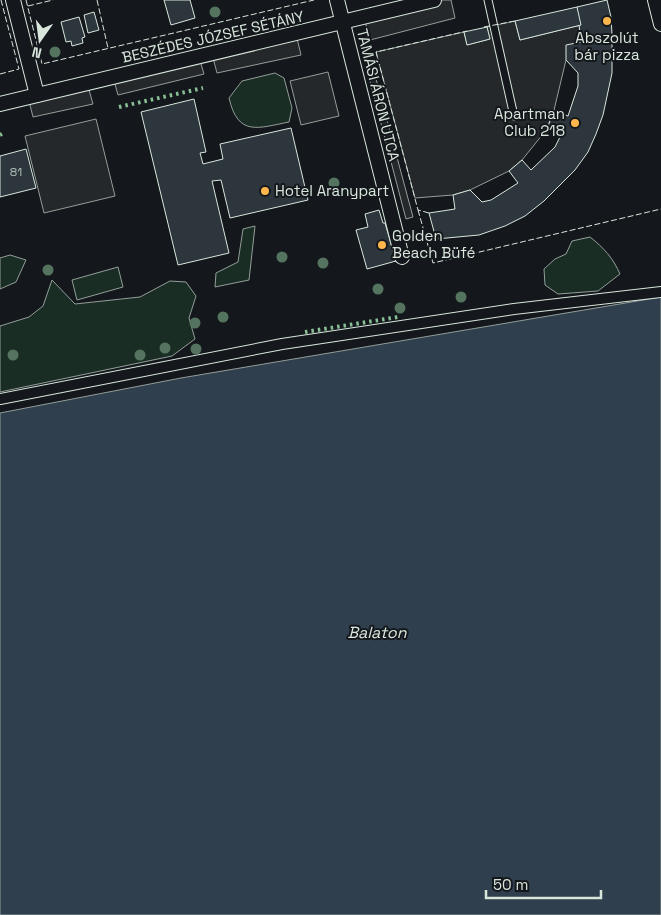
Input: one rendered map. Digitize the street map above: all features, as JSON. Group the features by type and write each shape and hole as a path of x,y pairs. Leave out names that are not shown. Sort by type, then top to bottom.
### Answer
{"street":[{"path":"13,0 37,95"},
{"name":"TAMÁSI ÁRON UTCA","path":"337,0 402,256"},
{"name":"BESZÉDES JÓZSEF SÉTÁNY","path":"0,104 434,0"},
{"path":"655,0 661,24"},
{"path":"0,400 282,344 505,310 661,292"}],"lane":[{"path":"488,0 514,116"}],"green space":[{"path":"275,73 284,78 292,108 289,122 259,127 251,127 244,124 238,119 229,98 242,81"},
{"path":"255,226 249,280 215,287 216,273 238,262 243,229"},
{"path":"590,237 608,254 620,274 598,291 558,294 545,285 544,269 555,259 566,254 572,241"},
{"path":"10,255 26,260 16,282 0,289 0,258"},
{"path":"118,267 123,287 77,300 72,280"},
{"path":"52,280 75,304 140,297 170,281 186,282 196,296 189,318 195,339 172,356 0,392 0,326 29,317 43,306"}],"shaded area":[{"path":"434,0 451,0 455,18 370,40 364,17"},
{"path":"515,21 520,40 581,25 581,42 566,60 554,110 547,129 522,160 509,171 470,190 453,195 415,198 376,52 464,32 467,45 490,39 487,27"},
{"path":"296,34 301,55 217,73 212,54"},
{"path":"199,57 204,74 118,95 113,77"},
{"path":"372,64 413,217 406,219 366,66"},
{"path":"328,72 339,116 301,125 290,81"},
{"path":"87,83 93,104 33,117 28,97"},
{"path":"96,119 115,196 44,213 25,136"}],"water":[{"name":"Balaton","path":"661,297 661,915 0,915 0,413 181,378"}],"building":[{"path":"164,0 190,0 195,18 171,25"},
{"name":"Apartman Club 218","path":"607,0 611,17 612,73 603,115 588,152 575,170 544,201 525,216 505,226 479,235 436,239 429,213 455,209 453,195 470,190 482,202 491,200 518,183 509,171 522,160 531,170 555,147 561,135 547,129 554,110 568,116 578,86 578,73 566,60 566,45 581,42 577,7"},
{"path":"577,7 581,25 520,40 515,21"},
{"path":"94,12 99,30 88,33 84,15"},
{"path":"79,17 85,37 82,38 83,43 72,46 71,41 66,42 61,22"},
{"path":"487,27 490,39 467,45 464,32"},
{"name":"Hotel Aranypart","path":"194,99 206,152 200,153 203,164 223,159 220,144 291,128 308,200 230,218 221,180 212,181 229,253 178,265 141,112"},
{"path":"26,149 36,188 0,197 0,156"},
{"path":"379,210 383,223 385,223 396,261 367,269 356,230 368,227 365,214"}],"hedge":[{"path":"119,107 203,88"},
{"path":"305,332 398,317"}],"fence":[{"path":"0,74 19,69 1,0"},
{"path":"26,0 42,64 314,0"},
{"path":"28,6 53,0"},
{"path":"97,0 108,48"},
{"path":"484,27 515,21"},
{"path":"429,213 418,210 376,52 467,31"},
{"path":"418,210 433,263 661,209"}],"place":[{"name":"Abszolút bár pizza","path":"607,21"},
{"name":"Apartman Club 218","path":"575,123"},
{"name":"Hotel Aranypart","path":"265,191"},
{"name":"Golden Beach Büfé","path":"382,245"}]}
